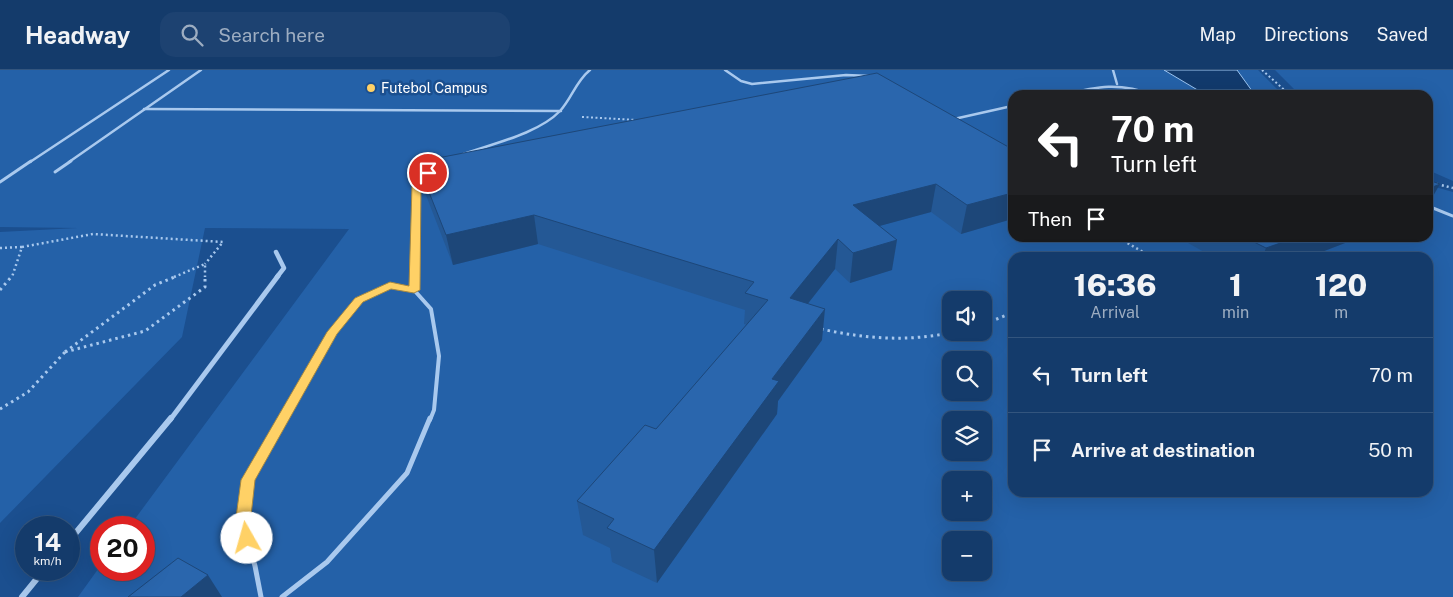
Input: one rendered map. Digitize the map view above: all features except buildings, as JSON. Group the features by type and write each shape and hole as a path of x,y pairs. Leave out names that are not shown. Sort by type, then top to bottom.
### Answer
{"street":[{"path":"80,528 171,418 284,268 276,252"},
{"path":"22,597 35,581"}],"lane":[{"path":"0,182 169,70"},
{"path":"55,172 201,70"},
{"path":"458,156 547,122 561,110 576,82 590,70"},
{"path":"725,70 735,78 751,84 842,72 866,74 875,78"},
{"path":"1113,70 1117,84"},
{"path":"1088,90 1117,84 1142,90"},
{"path":"950,120 1008,107"},
{"path":"144,109 561,110"},
{"path":"414,290 416,186 428,173"},
{"path":"1433,208 1453,216"},
{"path":"261,597 255,566 243,525 248,480 332,332 359,300 390,286 414,290 431,310 439,356 434,410 407,473 327,562 282,597"}],"path":[{"path":"1262,70 1284,90"},
{"path":"554,116 639,121"},
{"path":"1433,183 1453,188"},
{"path":"0,248 22,247 94,234 223,242 205,264 155,285 65,352 28,392 0,409"},
{"path":"1127,242 1143,252"},
{"path":"0,290 12,277 22,247"},
{"path":"65,352 145,331 205,287 205,264"},
{"path":"992,321 1008,315"},
{"path":"821,329 874,340 906,340 942,335"}],"shaded area":[{"path":"0,70 1258,70 1278,90 1008,90 1008,242 1433,242 1433,186 1453,192 1453,597 78,597 90,580 155,581 155,516 137,516 349,229 205,228 182,337 0,523 0,232 78,228 0,227"},
{"path":"1164,70 1237,70 1251,90 1198,90"},
{"path":"1275,70 1453,70 1453,181 1433,172 1433,90 1295,90"}],"place":[{"name":"Futebol Campus","path":"371,88"}],"route":[{"path":"247,538 243,525 248,480 332,332 359,300 390,286 414,290 414,206 416,186 428,173"}]}
